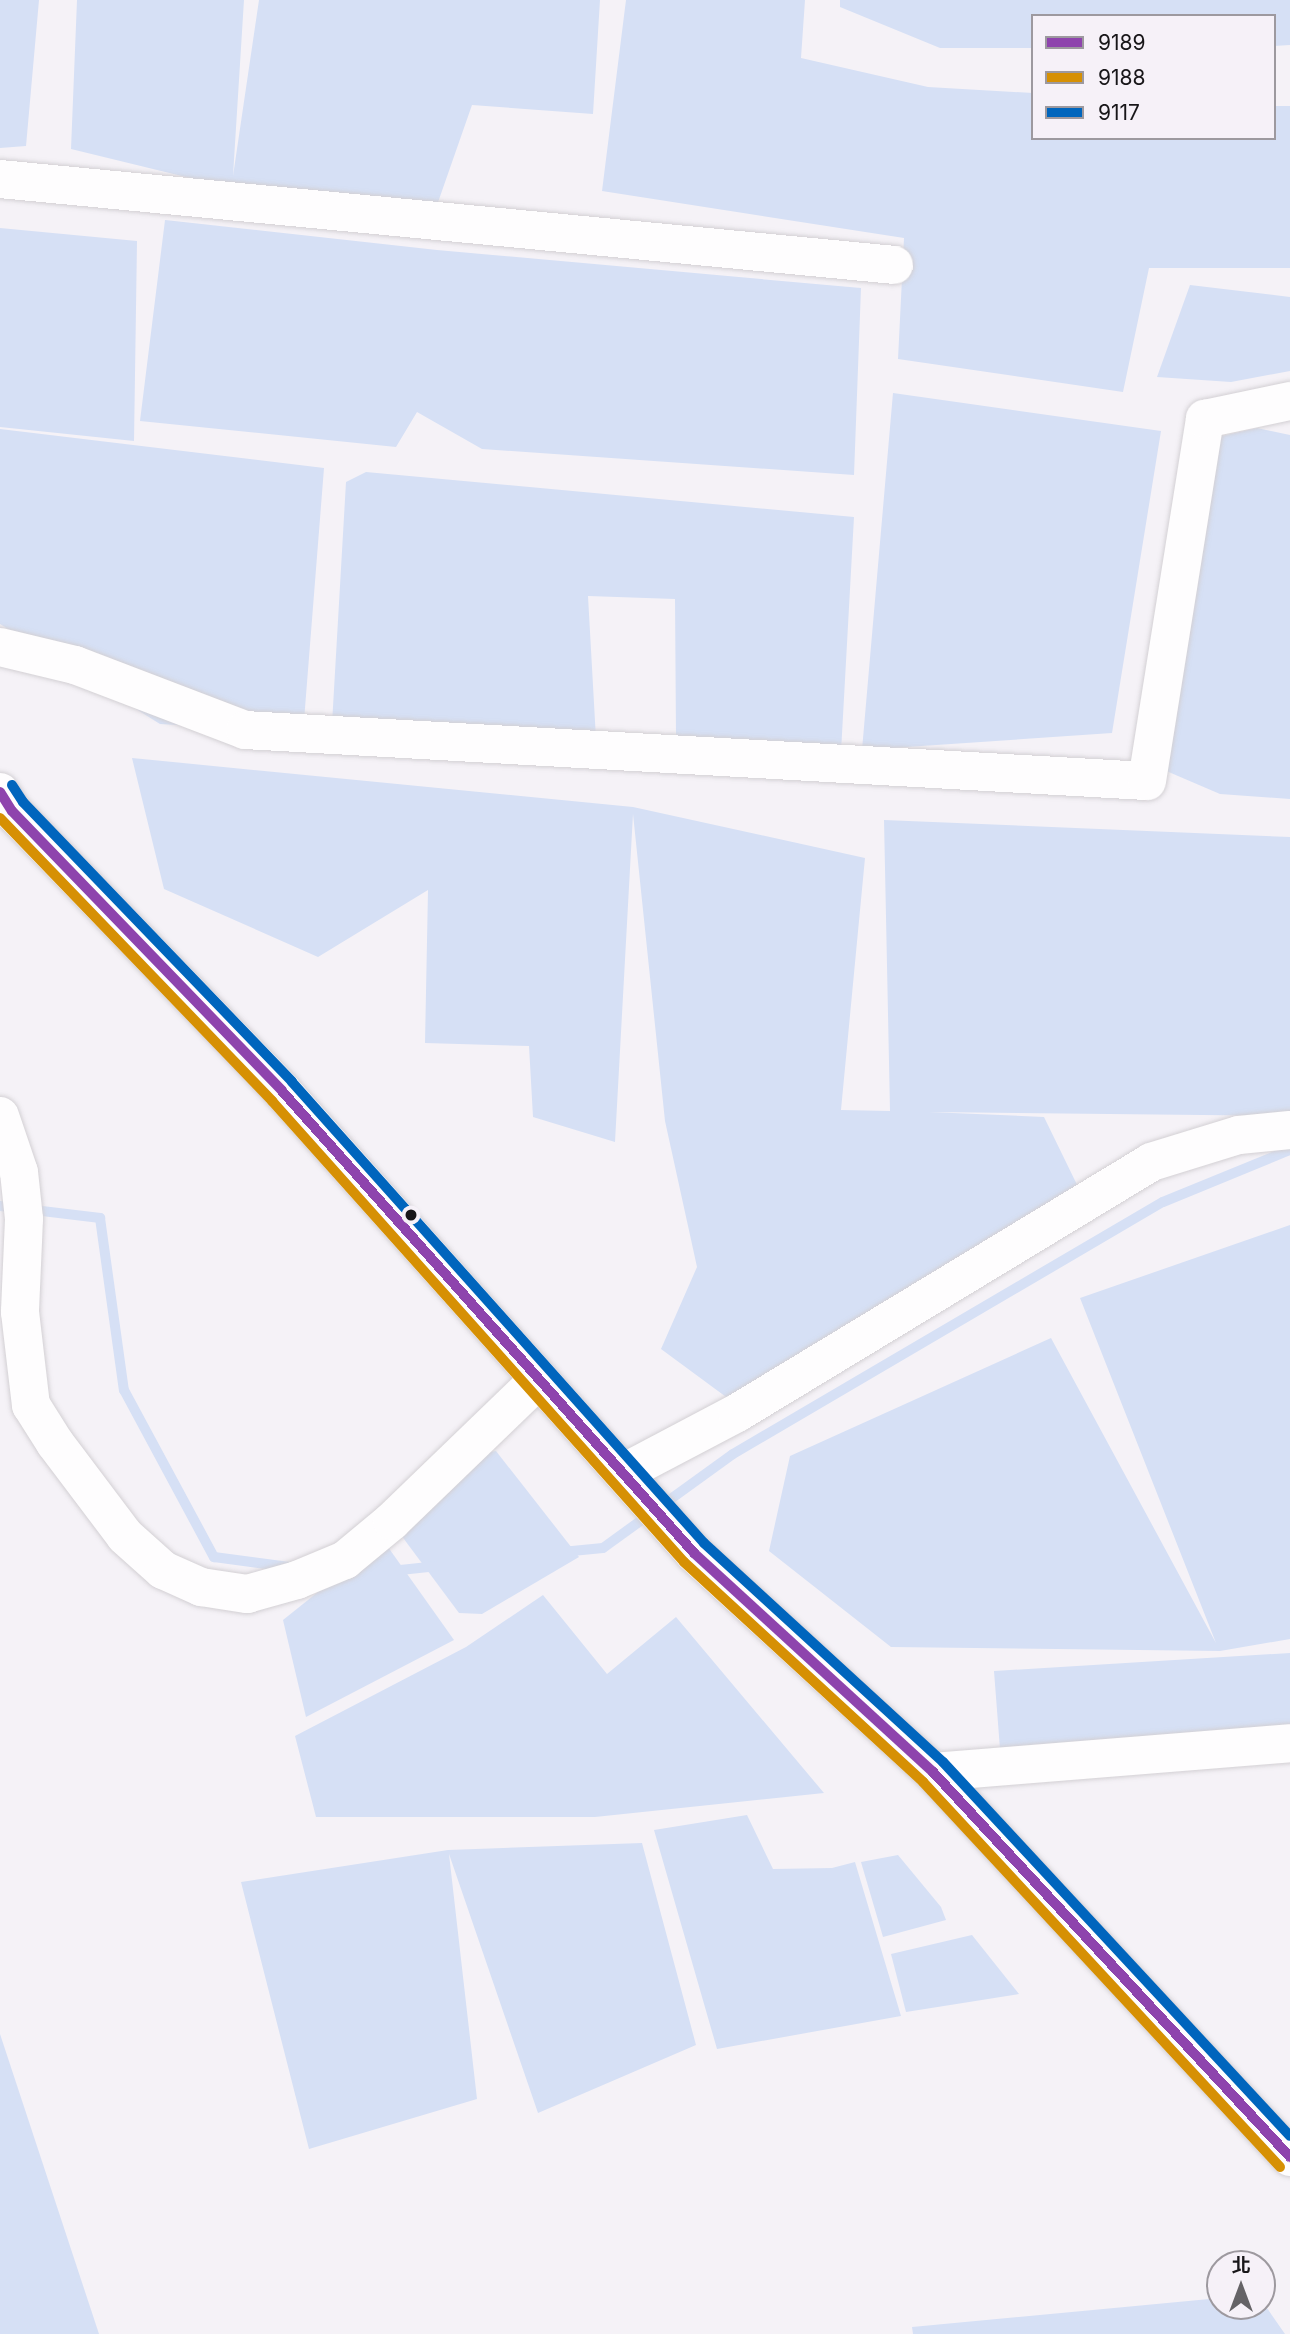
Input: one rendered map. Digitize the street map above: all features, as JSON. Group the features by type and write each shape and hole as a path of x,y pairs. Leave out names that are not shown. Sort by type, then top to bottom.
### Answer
{"street":[{"path":"0,179 894,265"},
{"path":"0,647 75,665 244,730 1147,781 1205,419 1290,401"},
{"path":"0,792 12,811 282,1090 694,1553 933,1772 1290,2157"},
{"path":"0,1116 19,1172 23,1207 20,1312 32,1405 55,1443 125,1536 163,1570 201,1587 247,1594 297,1580 345,1560 392,1521 539,1378"},
{"path":"645,1497 737,1413 1151,1162 1239,1135 1290,1130"},
{"path":"933,1772 1290,1743"}],"water":[{"path":"0,0 39,0 26,146 0,148"},
{"path":"77,0 244,0 233,176 259,0 600,0 593,114 472,105 436,208 231,188 71,149"},
{"path":"626,0 805,0 801,58 928,87 1031,93 1031,140 1276,140 1276,106 1290,106 1290,268 1149,268 1123,392 898,359 904,238 602,191"},
{"path":"840,0 1290,0 1290,45 1276,46 1276,14 1031,14 1031,48 940,48 840,7"},
{"path":"165,220 437,250 861,288 854,475 482,449 417,412 396,447 140,421"},
{"path":"0,228 137,241 134,441 0,427"},
{"path":"1190,285 1290,297 1290,371 1231,382 1157,377"},
{"path":"893,393 1161,431 1112,733 862,750"},
{"path":"1257,428 1290,435 1290,799 1220,794 1164,770 1201,465 1222,436"},
{"path":"0,429 324,468 303,733 160,724 0,624"},
{"path":"366,472 854,517 841,752 676,736 675,599 588,596 596,739 332,724 346,482"},
{"path":"132,758 633,807 865,858 841,1110 890,1111 884,820 1290,837 1290,1116 929,1112 1044,1117 1083,1197 737,1405 661,1349 697,1267 665,1121 633,814 615,1142 533,1117 529,1046 425,1043 428,890 318,957 164,889"},
{"path":"1290,1225 1290,1639 1220,1651 891,1647 769,1551 790,1456 1051,1338 1216,1643 1080,1298"},
{"path":"496,1451 579,1557 482,1614 459,1613 395,1527 468,1456"},
{"path":"383,1540 454,1640 306,1717 283,1620"},
{"path":"543,1595 607,1674 676,1617 824,1793 595,1817 316,1817 295,1736 466,1647"},
{"path":"1290,1653 1290,1738 1000,1749 994,1671"},
{"path":"747,1815 773,1869 832,1868 855,1862 901,2016 717,2049 654,1830"},
{"path":"642,1843 696,2045 538,2113 449,1854 477,2099 309,2149 241,1882 448,1850"},
{"path":"898,1855 941,1907 946,1920 883,1937 861,1862"},
{"path":"972,1935 1019,1994 906,2012 891,1954"},
{"path":"0,2034 99,2334 0,2334"},
{"path":"1206,2299 1206,2320 1275,2320 1285,2334 913,2334 912,2327"}],"waterway":[{"path":"562,1552 603,1548 733,1454 1163,1202 1290,1150"},
{"path":"0,1206 100,1218 124,1390 214,1557 289,1567"},
{"path":"391,1571 438,1566"}],"transit line":[{"name":"9117","path":"12,785 23,802 292,1082 704,1543 943,1762 1290,2136"},
{"name":"9189","path":"0,792 12,811 282,1091 694,1553 933,1772 1290,2157"},
{"name":"9188","path":"0,818 272,1101 684,1562 923,1782 1280,2167"}]}
